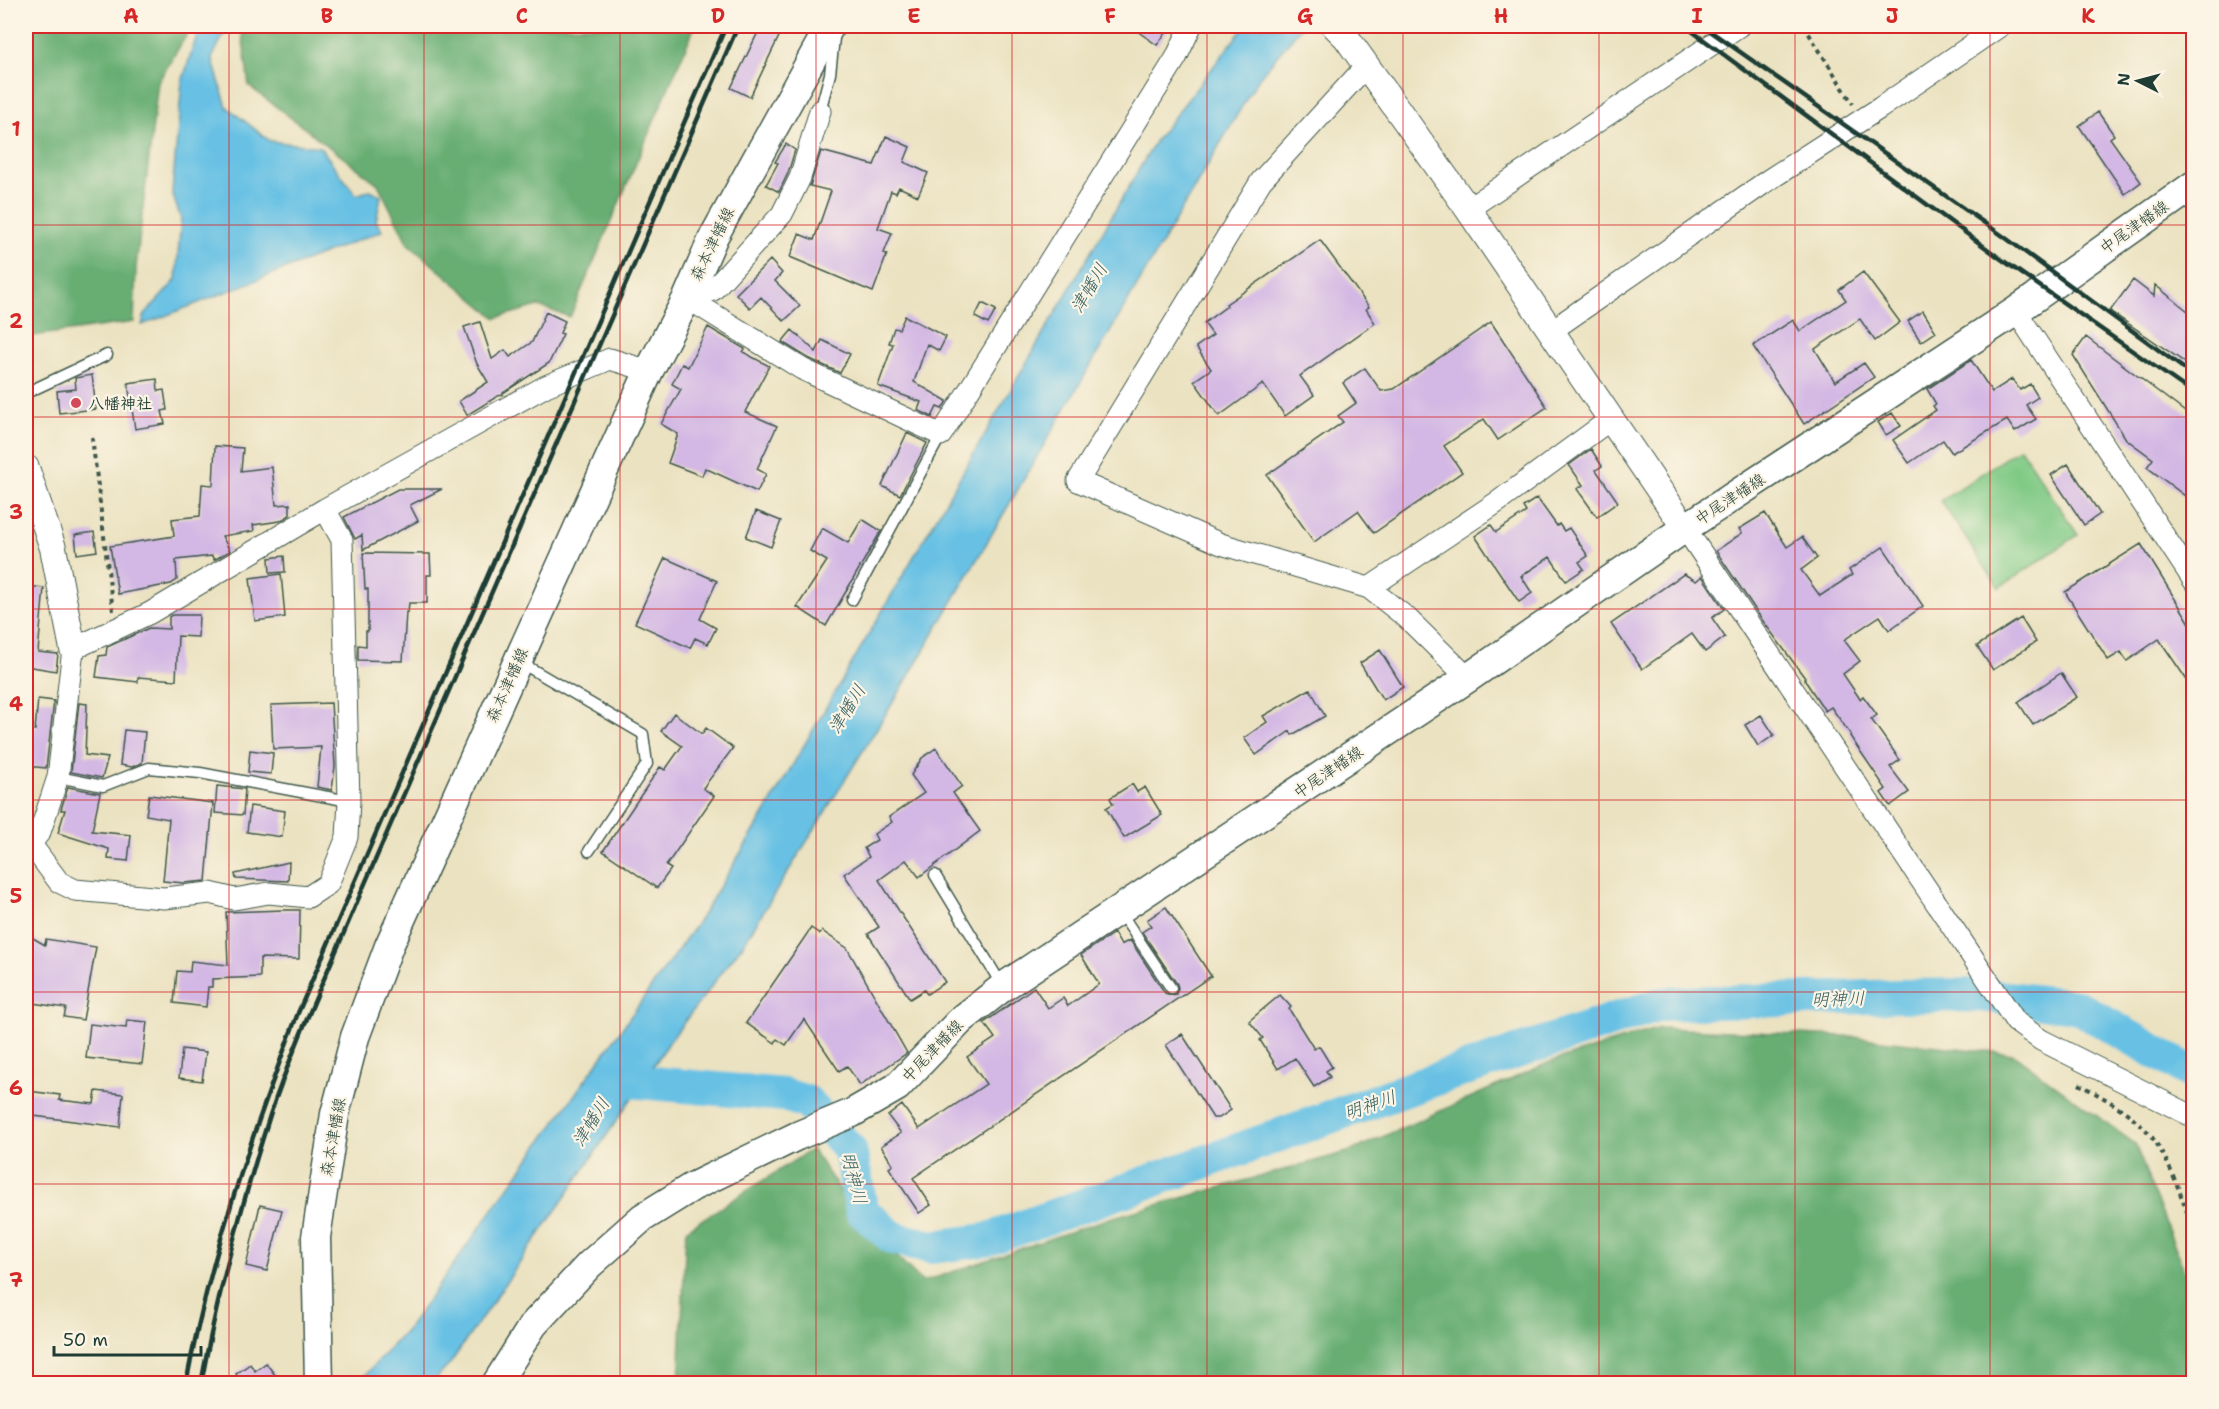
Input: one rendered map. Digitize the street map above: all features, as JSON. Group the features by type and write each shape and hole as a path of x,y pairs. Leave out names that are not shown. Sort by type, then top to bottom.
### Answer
{"main road":[{"name":"森本津幡線","path":"319,1380 316,1237 335,1114 355,1037 389,946 649,371 687,298 714,236 830,26"},
{"name":"中尾津幡線","path":"496,1383 533,1325 589,1265 642,1218 692,1187 797,1136 852,1113 897,1086 961,1020 1004,987 1468,678 1686,528 2016,311 2191,192"}],"street":[{"path":"687,298 802,369 941,435 1176,58 1191,26"},
{"path":"1468,209 1739,26"},
{"path":"1551,331 1767,181 2000,26"},
{"path":"1340,31 1468,209 1686,528 2016,1022 2041,1040 2193,1117"},
{"path":"1366,66 1261,181 1078,481 1221,544 1369,588 1407,618 1468,678"},
{"path":"687,298 713,290 782,214 800,178 820,111"},
{"path":"2016,311 2193,581"},
{"path":"73,649 150,613 325,509 546,386 610,359 649,371"},
{"path":"1369,588 1499,501 1611,419"},
{"path":"26,468 53,548 73,649 58,777 40,832 28,846 59,882 75,890 164,898 210,893 234,899 269,893 308,897 328,884 347,837 349,801 342,540 325,509"}],"lane":[{"path":"820,111 830,74 835,26"},
{"path":"26,393 107,355"},
{"path":"852,600 941,435"},
{"path":"518,661 643,734 647,764 589,851"},
{"path":"58,777 103,786 149,768 200,773 349,801"},
{"path":"935,875 1004,987"},
{"path":"1120,911 1171,988"}],"path":[{"path":"1804,26 1863,119"},
{"path":"93,437 116,629"},
{"path":"2072,1080 2112,1103 2145,1129 2169,1166 2193,1230"}],"green space":[{"path":"26,26 192,26 158,82 136,267 134,322 26,337"},
{"path":"241,26 695,26 570,317 538,306 496,318 408,244 378,184 249,86"},
{"path":"2020,448 2078,535 1999,588 1941,501"},
{"path":"1659,1028 1844,1036 2013,1054 2135,1144 2193,1294 2193,1383 679,1383 686,1230 812,1149 861,1221 923,1282 1110,1218 1351,1151 1550,1062"}],"water":[{"path":"200,26 228,26 212,58 227,107 270,141 320,147 356,195 371,190 381,196 376,221 382,231 142,325 145,314 176,280 181,219 172,193 182,82"},
{"name":"津幡川","path":"1245,26 1302,26 1258,79 900,691 744,943 670,1041 449,1365 432,1383 358,1383 409,1327 700,919 756,828 1156,140"}],"building":[{"path":"761,26 784,26 750,97 731,88"},
{"path":"1130,26 1171,26 1157,45"},
{"path":"2098,112 2114,135 2110,138 2141,182 2125,194 2079,126"},
{"path":"886,136 910,147 904,162 928,173 918,196 899,187 896,193 891,191 878,228 892,233 873,292 790,257 799,234 814,240 831,191 810,186 821,151 874,165"},
{"path":"786,144 795,150 779,192 766,185 778,163 775,162"},
{"path":"1320,240 1369,307 1366,309 1375,323 1300,376 1314,395 1285,416 1263,384 1219,416 1194,381 1211,369 1196,347 1213,335 1204,323 1227,306 1226,304"},
{"path":"770,260 782,273 775,281 800,306 784,321 761,297 750,308 736,294"},
{"path":"1863,272 1900,322 1875,341 1860,319 1815,349 1835,382 1864,363 1874,377 1804,424 1753,346 1793,320 1800,331 1846,300 1839,290"},
{"path":"2133,280 2154,296 2155,285 2193,315 2193,368 2110,311"},
{"path":"982,303 996,310 988,324 975,317"},
{"path":"1923,311 1936,332 1921,342 1908,321"},
{"path":"546,312 565,321 560,333 563,334 549,363 503,395 467,415 459,401 488,382 477,364 464,327 480,322 492,359 505,350 510,357 532,342"},
{"path":"905,316 946,337 939,351 927,344 914,382 947,401 942,409 937,407 932,417 918,410 921,402 878,386 893,344 889,343 894,328 899,329"},
{"path":"1491,322 1547,407 1498,440 1484,419 1444,446 1462,472 1374,533 1358,511 1314,542 1267,475 1343,422 1338,416 1356,403 1343,383 1365,368 1381,391 1394,389"},
{"path":"708,327 745,349 743,352 769,366 745,412 777,426 757,469 766,474 757,492 705,468 702,476 668,463 678,434 661,424 681,389 672,384 682,364 688,367"},
{"path":"792,330 816,352 822,340 850,354 840,373 808,358 782,342"},
{"path":"2086,337 2193,418 2193,502 2147,467 2153,459 2126,439 2073,355"},
{"path":"1971,360 1992,392 2012,379 2020,390 2030,384 2038,397 2026,405 2036,419 2015,432 2007,420 1952,453 1943,440 1909,463 1893,440 1936,410 1933,406 1936,404 1927,389"},
{"path":"92,375 96,409 59,413 57,391 76,389 75,378"},
{"path":"157,379 158,391 164,390 167,410 162,411 165,424 135,429 128,383"},
{"path":"1892,413 1901,426 1886,435 1878,422"},
{"path":"907,433 927,443 900,495 882,486"},
{"path":"215,446 243,448 241,471 272,467 276,505 290,504 290,515 280,521 253,525 254,531 222,536 230,551 214,560 212,556 176,560 177,580 171,584 118,594 110,546 174,536 172,519 200,516 202,484 213,485"},
{"path":"1591,449 1602,466 1596,470 1618,502 1597,517 1577,489 1583,485 1569,465"},
{"path":"2068,464 2100,514 2084,525 2051,475"},
{"path":"398,489 442,489 410,505 418,521 363,550 362,535 355,539 344,517"},
{"path":"1537,498 1557,526 1559,524 1564,531 1569,528 1588,556 1579,562 1584,569 1566,581 1550,557 1521,576 1532,593 1519,602 1475,536 1491,525 1496,532 1526,512 1523,507"},
{"path":"756,511 781,521 771,547 746,537"},
{"path":"1765,513 1787,547 1802,537 1817,558 1801,570 1820,596 1852,575 1849,570 1883,547 1923,606 1889,630 1880,616 1844,640 1860,661 1843,674 1860,699 1863,696 1877,715 1871,719 1900,760 1890,767 1909,792 1890,806 1881,793 1886,789 1851,735 1831,707 1825,711 1805,678 1716,551 1742,533 1739,529"},
{"path":"862,519 881,531 826,626 797,607 827,561 810,551 822,528 848,543"},
{"path":"94,532 97,551 77,554 75,535"},
{"path":"2141,544 2193,628 2193,689 2159,639 2127,661 2121,652 2108,660 2065,592"},
{"path":"363,553 430,554 431,575 427,575 427,603 409,603 408,612 406,612 403,661 358,660 358,645 366,646 366,631 368,631 368,589 365,589"},
{"path":"284,556 285,572 270,573 269,558"},
{"path":"665,558 717,581 700,619 716,628 708,644 695,638 690,648 635,623"},
{"path":"281,574 285,617 255,621 250,578"},
{"path":"1684,574 1696,581 1702,576 1724,609 1712,618 1725,637 1705,652 1692,634 1642,669 1611,624"},
{"path":"26,586 44,588 38,652 58,654 56,671 26,666"},
{"path":"199,615 198,637 178,636 176,680 138,677 138,682 96,677 99,656 106,655 107,647 149,628 169,629 169,617"},
{"path":"2021,618 2036,642 1993,670 1977,646"},
{"path":"1380,650 1403,687 1383,700 1360,663"},
{"path":"2061,673 2077,697 2033,725 2018,702"},
{"path":"1310,689 1325,716 1292,735 1290,731 1256,755 1244,738 1267,722 1263,716"},
{"path":"38,699 54,701 46,768 26,766 26,728 35,730"},
{"path":"79,703 87,704 85,755 108,758 102,778 71,772"},
{"path":"331,703 335,766 332,790 317,787 321,747 273,749 271,705"},
{"path":"674,713 702,734 706,728 733,748 703,788 714,796 666,866 671,869 657,888 603,851 660,767 665,770 682,746 661,731"},
{"path":"1761,715 1774,735 1758,746 1745,725"},
{"path":"124,730 145,732 142,763 132,767 120,765"},
{"path":"936,748 962,786 953,793 980,831 919,877 906,860 879,880 945,982 927,994 924,990 910,999 868,934 879,927 844,874 869,857 864,848 877,840 874,834 892,822 889,817 924,793 911,775 922,758"},
{"path":"250,750 273,753 271,774 248,772"},
{"path":"1132,784 1137,792 1145,787 1162,815 1124,838 1106,808 1113,804 1110,798"},
{"path":"217,786 245,789 243,815 215,813"},
{"path":"68,787 100,793 92,831 131,835 128,861 108,859 109,849 58,833 65,810 61,810"},
{"path":"149,795 213,803 206,881 184,883 163,881 169,819 146,815"},
{"path":"250,806 285,811 282,837 247,832"},
{"path":"289,862 288,881 236,879 235,874"},
{"path":"1166,907 1211,976 913,1178 931,1205 919,1213 889,1168 893,1165 881,1146 901,1133 888,1116 902,1105 919,1129 986,1084 967,1057 995,1038 984,1023 1034,987 1048,1008 1063,998 1068,1006 1099,984 1081,955 1114,933 1121,945 1130,940 1165,993 1176,994 1177,984 1142,932 1151,926 1147,920"},
{"path":"300,910 299,959 260,958 260,977 212,979 212,987 208,987 206,1007 174,1003 177,971 190,972 191,961 228,965 226,912"},
{"path":"811,928 820,934 822,931 847,948 907,1053 860,1085 847,1066 839,1071 804,1019 786,1045 777,1039 775,1043 746,1023"},
{"path":"26,934 45,945 46,939 96,947 83,1020 64,1017 66,1008 26,1002"},
{"path":"1280,995 1291,1007 1289,1009 1314,1049 1319,1046 1332,1067 1326,1071 1330,1077 1314,1087 1295,1058 1278,1069 1260,1040 1263,1038 1249,1021"},
{"path":"127,1020 147,1022 142,1064 86,1058 90,1024 126,1028"},
{"path":"1182,1034 1231,1110 1219,1118 1213,1118 1166,1045"},
{"path":"182,1049 206,1052 202,1081 179,1078"},
{"path":"27,1091 60,1095 59,1100 94,1104 96,1091 123,1094 120,1127 26,1115"},
{"path":"260,1205 282,1210 267,1271 246,1266"},
{"path":"266,1363 281,1383 238,1383 241,1381 236,1374 250,1364 255,1371"}],"waterway":[{"name":"明神川","path":"618,1080 784,1095 807,1102 850,1150 862,1211 893,1238 932,1247 986,1240 1442,1077 1660,1004 1981,995 2076,1006 2194,1074"}],"railway":[{"path":"186,1384 220,1242 264,1104 298,1013 726,26"},
{"path":"201,1384 240,1215 270,1115 290,1060 738,26"},
{"path":"1685,26 2001,259 2194,394"},
{"path":"1703,26 2003,236 2194,376"}],"place":[{"name":"八幡神社","path":"76,403"}]}
